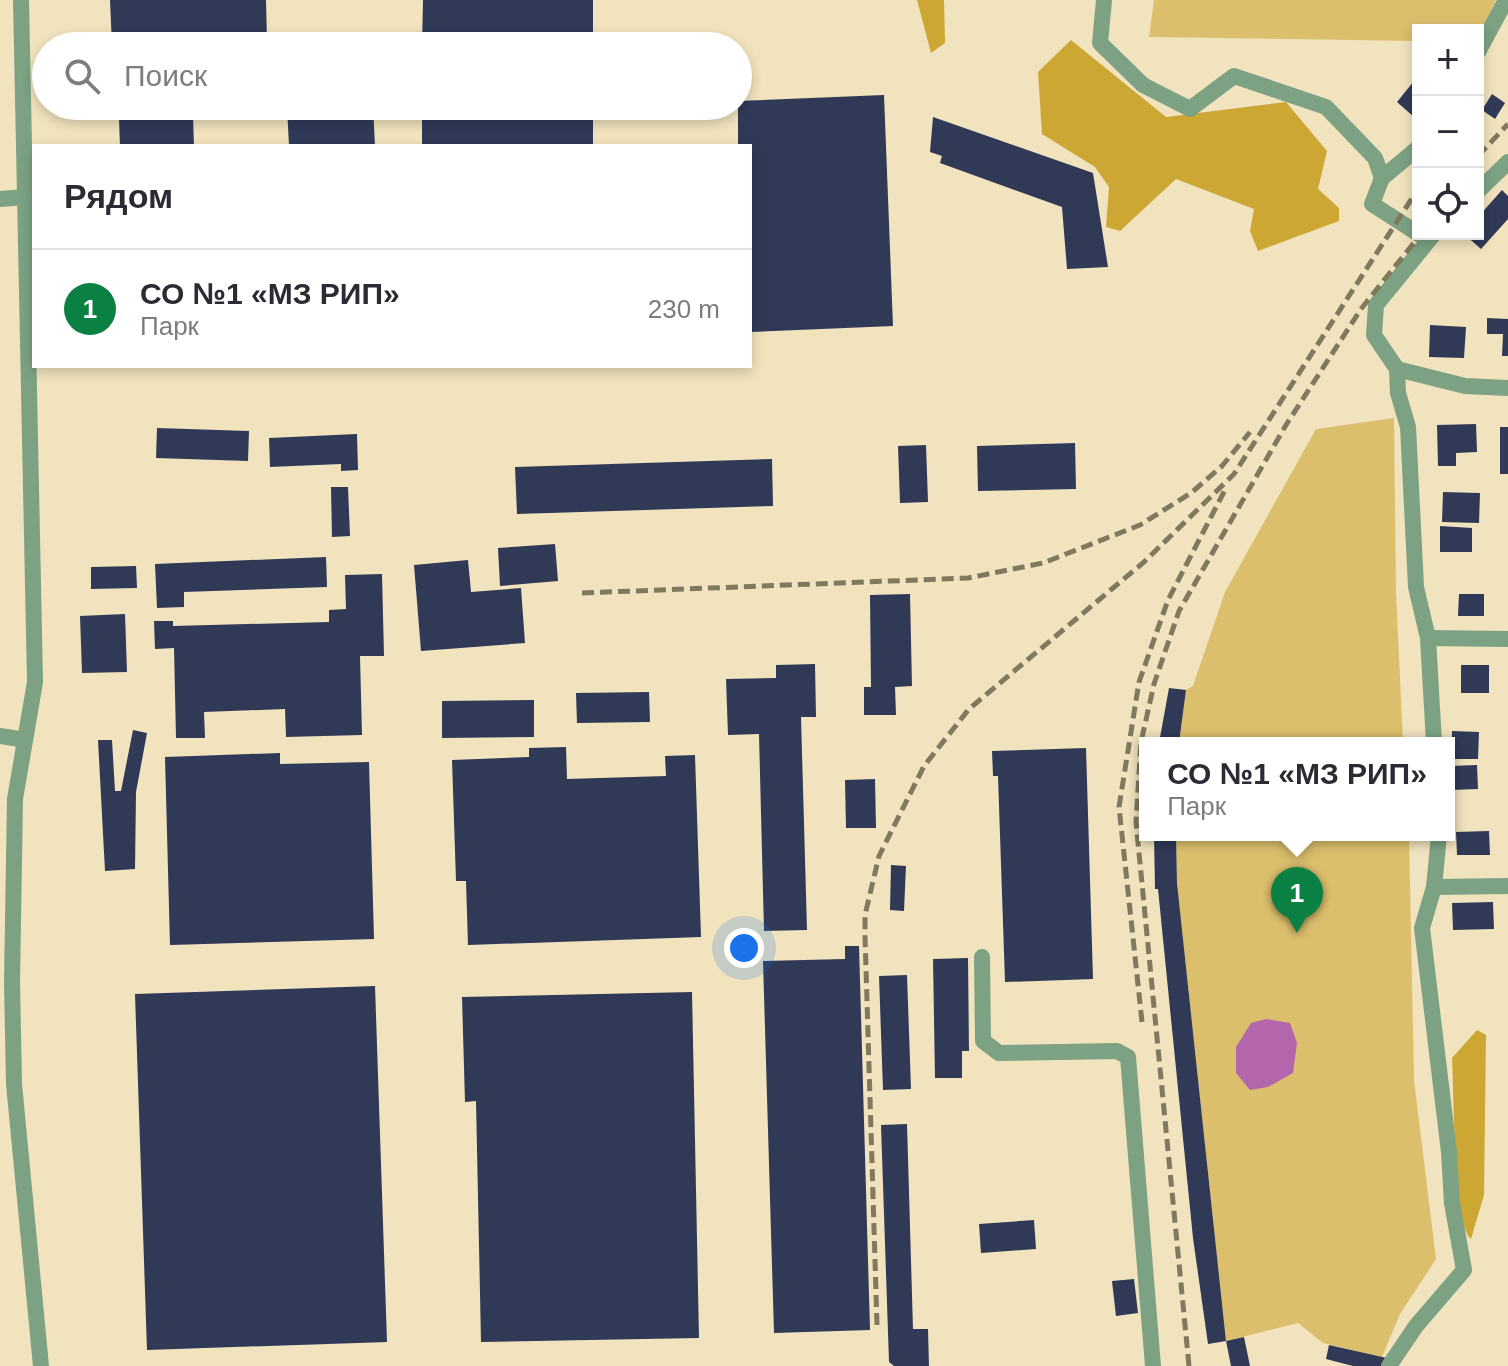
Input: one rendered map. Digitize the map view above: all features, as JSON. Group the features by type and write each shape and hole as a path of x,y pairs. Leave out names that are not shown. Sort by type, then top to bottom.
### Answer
{"street":[{"path":"21,0 35,682 15,799 11,872 14,1084 41,1366"},
{"path":"1104,0 1100,43 1143,85 1190,109 1234,76 1326,107 1375,158 1382,178"},
{"path":"1484,41 1506,0"},
{"path":"1412,153 1382,178 1372,204 1412,226"},
{"path":"1484,185 1508,162"},
{"path":"0,199 24,197"},
{"path":"1429,240 1376,305 1374,335 1397,369 1398,393 1408,427 1416,587 1428,638 1434,737"},
{"path":"1397,369 1465,386 1508,388"},
{"path":"1428,638 1508,639"},
{"path":"0,736 25,740"},
{"path":"1389,1366 1416,1326 1464,1270 1452,1203 1449,1152 1422,928 1434,887 1438,841"},
{"path":"1434,887 1508,886"},
{"path":"982,957 983,1041 999,1053 1117,1051 1128,1057 1153,1366"}],"shaded area":[{"path":"917,0 944,0 945,43 931,53"},
{"path":"1154,0 1496,0 1484,28 1484,24 1412,24 1412,41 1149,37"},
{"path":"1071,40 1166,117 1286,102 1327,151 1318,189 1339,208 1339,221 1258,251 1250,231 1254,209 1176,179 1120,231 1106,227 1109,187 1095,167 1042,134 1038,72"},
{"path":"1394,418 1396,592 1403,737 1180,737 1186,690 1193,686 1225,592 1316,429"},
{"path":"1176,841 1409,841 1414,1080 1436,1259 1400,1314 1382,1357 1323,1343 1298,1323 1226,1341 1177,883"},
{"path":"1266,1019 1290,1023 1297,1043 1293,1073 1268,1087 1250,1090 1236,1073 1236,1047 1251,1023"},
{"path":"1477,1030 1486,1035 1484,1195 1471,1239 1465,1228 1458,1183 1452,1058"}],"building":[{"path":"110,0 266,0 267,32 111,32"},
{"path":"423,0 593,0 593,32 422,32"},
{"path":"1412,83 1412,115 1397,102"},
{"path":"1492,94 1505,103 1495,119 1484,111"},
{"path":"884,95 893,326 752,332 752,144 738,144 738,120 752,120 752,100"},
{"path":"933,117 1093,173 1108,267 1067,269 1062,207 940,163 942,156 930,152"},
{"path":"119,120 193,120 194,144 120,144"},
{"path":"288,120 374,120 375,144 289,144"},
{"path":"422,120 593,120 593,144 422,144"},
{"path":"1502,190 1508,196 1508,219 1481,249 1471,240 1484,240 1484,210"},
{"path":"1487,318 1508,319 1508,356 1502,356 1503,334 1487,334"},
{"path":"1430,325 1466,327 1464,358 1429,357"},
{"path":"1476,424 1477,452 1456,453 1456,466 1438,466 1437,425"},
{"path":"1500,427 1508,427 1508,474 1500,474"},
{"path":"157,428 249,431 248,461 156,458"},
{"path":"357,434 358,470 341,471 341,464 270,467 269,438"},
{"path":"1075,443 1076,489 978,491 977,446"},
{"path":"926,445 928,502 900,503 898,446"},
{"path":"772,459 773,506 517,514 515,467"},
{"path":"331,487 348,487 350,536 332,537"},
{"path":"1443,492 1480,493 1479,523 1442,522"},
{"path":"1440,526 1472,528 1472,552 1440,552"},
{"path":"555,544 558,581 500,586 498,548"},
{"path":"326,557 327,587 184,592 184,607 157,608 155,564"},
{"path":"468,560 471,592 521,588 525,643 421,651 414,565"},
{"path":"136,566 137,588 91,589 91,567"},
{"path":"382,574 384,656 360,656 362,735 286,737 285,709 204,712 205,738 176,738 174,648 155,649 154,621 173,621 173,626 329,622 329,610 346,609 345,575"},
{"path":"910,594 912,686 895,687 896,715 864,715 864,687 871,687 870,595"},
{"path":"1459,594 1484,594 1484,616 1458,616"},
{"path":"125,614 127,672 82,673 80,616"},
{"path":"815,664 816,717 801,717 807,930 764,931 759,734 728,735 726,679 776,678 776,665"},
{"path":"1461,665 1489,665 1489,693 1461,693"},
{"path":"1169,688 1186,690 1180,737 1160,737"},
{"path":"649,692 650,722 577,723 576,693"},
{"path":"534,700 534,737 442,738 442,701"},
{"path":"133,730 147,733 136,792 135,869 105,871 98,740 112,740 115,791 121,791"},
{"path":"1452,731 1479,732 1478,759 1455,759 1455,737 1452,737"},
{"path":"566,747 567,779 666,776 665,756 695,755 701,937 468,945 466,881 456,881 452,760 529,757 529,748"},
{"path":"1086,748 1093,979 1005,982 998,776 993,776 992,751"},
{"path":"280,753 280,764 369,762 374,939 170,945 165,757"},
{"path":"1477,765 1478,789 1455,790 1455,766"},
{"path":"875,779 876,828 846,828 845,780"},
{"path":"1489,831 1490,855 1457,855 1456,832"},
{"path":"1154,841 1176,841 1177,883 1226,1341 1208,1344 1193,1238 1158,889 1155,889"},
{"path":"891,865 906,866 904,911 890,910"},
{"path":"1493,902 1494,929 1453,930 1452,903"},
{"path":"845,946 859,946 870,1330 774,1333 763,961 845,959"},
{"path":"968,958 969,1051 962,1051 962,1078 935,1078 933,959"},
{"path":"907,975 911,1089 883,1090 879,976"},
{"path":"375,986 387,1342 147,1350 135,994"},
{"path":"692,992 699,1338 481,1342 476,1101 465,1102 462,997"},
{"path":"907,1124 913,1329 928,1329 929,1366 894,1366 889,1362 881,1125"},
{"path":"1034,1220 1036,1249 981,1253 979,1224"},
{"path":"1134,1279 1138,1313 1116,1316 1112,1281"},
{"path":"1244,1337 1250,1366 1231,1366 1226,1341"},
{"path":"1329,1345 1387,1358 1385,1366 1353,1366 1326,1359"}],"railway":[{"path":"1484,150 1508,124"},
{"path":"877,1325 865,915 879,856 924,766 969,709 1144,562 1234,474 1412,198"},
{"path":"1142,737 1154,684 1179,611 1286,425 1361,309 1416,240"},
{"path":"582,593 968,578 1043,563 1140,525 1191,493 1222,466 1250,432"},
{"path":"1142,1022 1119,807 1139,682 1168,600 1226,488"},
{"path":"1139,774 1136,822 1189,1366"}],"place":[{"name":"СО №1 «МЗ РИП»","path":"1297,933"}]}
